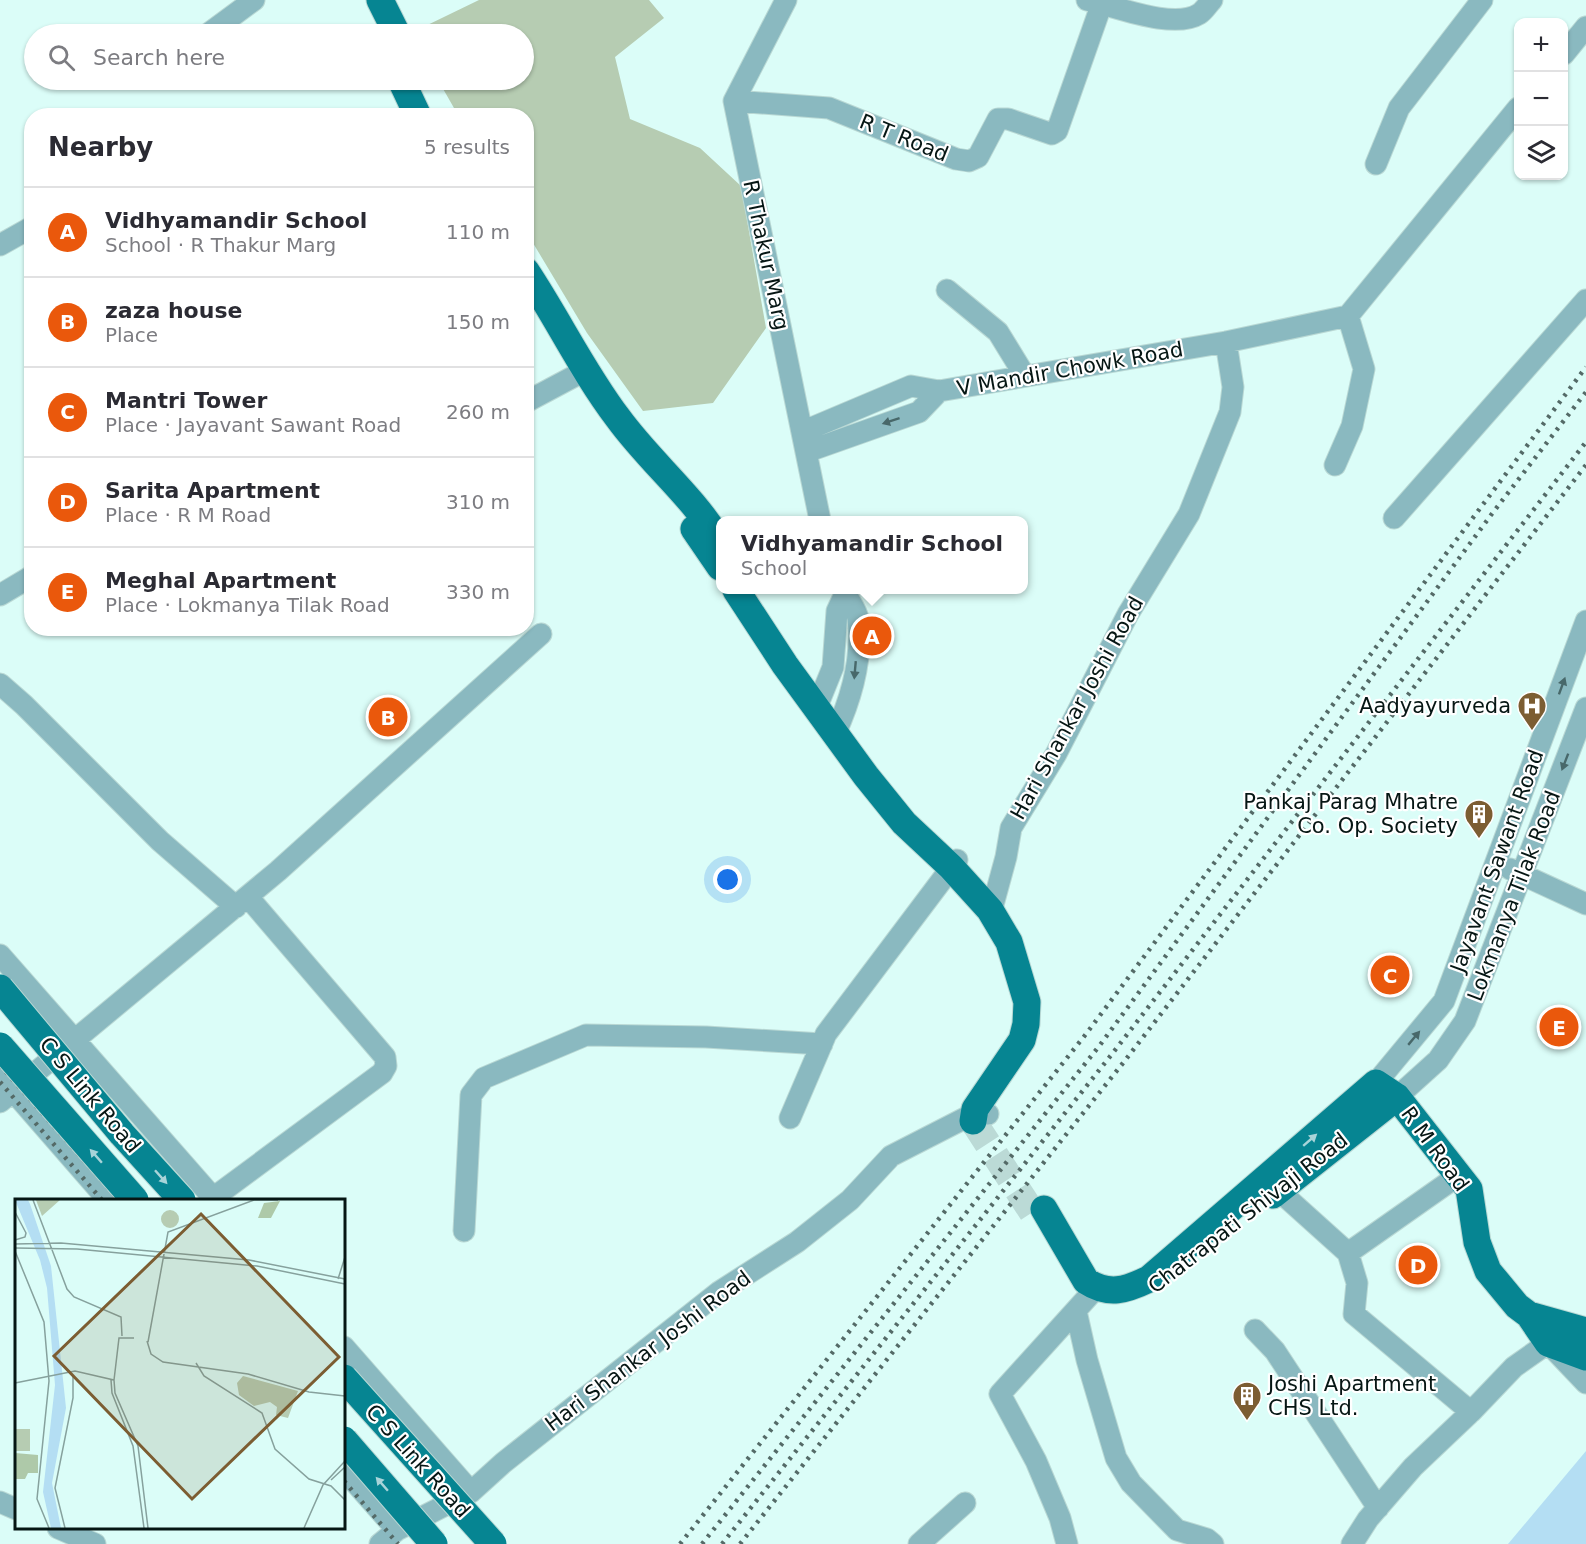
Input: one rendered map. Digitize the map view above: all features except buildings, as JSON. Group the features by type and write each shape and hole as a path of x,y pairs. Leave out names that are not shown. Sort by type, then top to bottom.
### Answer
{"main road":[{"path":"379,1 380,24"},
{"path":"379,1 392,24"},
{"path":"406,90 414,108"},
{"path":"422,90 430,108"},
{"path":"534,287 579,374 691,498 716,535"},
{"path":"534,313 579,374 627,450 680,509 716,561"},
{"path":"739,594 838,727 993,906 1021,947 1033,982 1036,1027 1026,1056 981,1117"},
{"path":"754,594 820,701"},
{"name":"C S Link Road","path":"0,988 122,1134 181,1199"},
{"name":"C S Link Road","path":"0,1046 134,1199"},
{"name":"R M Road","path":"1387,1090 1469,1189 1477,1242 1488,1271 1516,1306 1529,1315 1585,1329"},
{"name":"Chatrapati Shivaji Road","path":"1087,1299 1100,1303 1111,1303 1150,1291 1278,1190 1387,1090"},
{"name":"Chatrapati Shivaji Road","path":"1087,1299 1121,1291 1149,1278 1387,1090"},
{"path":"1039,1212 1086,1281 1087,1299"},
{"name":"R M Road","path":"1529,1315 1548,1343"},
{"path":"1548,1343 1583,1371"},
{"name":"C S Link Road","path":"345,1379 494,1544"},
{"name":"C S Link Road","path":"345,1441 435,1544"}],"street":[{"path":"222,24 254,0"},
{"path":"734,101 786,0"},
{"name":"R T Road","path":"734,101 829,108 956,159 969,161 978,157 998,119 1008,119 1052,134 1057,132 1095,2 1162,19 1182,20 1199,14 1212,0"},
{"path":"1376,164 1399,108 1482,0"},
{"path":"1568,48 1586,27"},
{"name":"R Thakur Marg","path":"734,101 819,516"},
{"path":"1335,465 1352,426 1364,369 1348,316 1514,113"},
{"path":"0,245 24,232"},
{"path":"947,290 998,332 1025,376"},
{"path":"1394,518 1586,300"},
{"name":"V Mandir Chowk Road","path":"804,442 911,386 939,391 1226,342 1348,316"},
{"name":"Hari Shankar Joshi Road","path":"993,906 1011,828 1056,754 1128,614 1189,514 1232,406 1233,387 1226,342"},
{"path":"534,398 579,374"},
{"path":"0,596 24,581"},
{"path":"820,701 835,658 837,612 844,594"},
{"path":"838,727 852,691 855,673 858,617 846,594"},
{"name":"Jayavant Sawant Road","path":"1387,1090 1444,1001 1586,621"},
{"path":"107,1199 4,1090 75,1041 242,902 541,634"},
{"path":"0,684 160,841 242,902 385,1057 386,1066 382,1073 214,1199 0,955"},
{"name":"Lokmanya Tilak Road","path":"1387,1090 1438,1060 1465,1021 1586,708"},
{"path":"790,1118 826,1034 954,863"},
{"path":"1496,864 1586,904"},
{"path":"464,1231 471,1095 484,1078 586,1035 706,1037 822,1044"},
{"name":"Hari Shankar Joshi Road","path":"380,1544 397,1530 471,1492 502,1463 719,1292 797,1242 850,1200 891,1156 981,1117"},
{"path":"1348,1253 1459,1175"},
{"path":"1278,1190 1348,1253 1357,1283 1354,1314 1471,1412"},
{"path":"1067,1544 1060,1518 1036,1461 1000,1394 1001,1390 1087,1299"},
{"path":"1087,1299 1087,1360 1116,1458 1131,1484 1177,1530 1207,1539 1213,1544"},
{"path":"1255,1330 1275,1351 1378,1508"},
{"path":"1352,1544 1378,1508 1413,1467 1514,1367 1548,1343"},
{"path":"345,1348 471,1492"},
{"path":"345,1471 397,1530"},
{"path":"0,1502 15,1509"},
{"path":"919,1544 965,1503"},
{"path":"62,1529 93,1543"}],"green space":[{"path":"479,0 649,0 664,18 615,57 630,119 700,148 741,186 766,328 713,403 643,411 587,333 534,245 534,108 454,108 444,90 534,90 534,24 430,24"}],"water":[{"path":"1586,1451 1586,1544 1508,1544"}],"tunnel":[{"path":"973,1121 1034,1215"}],"railway":[{"path":"680,1544 1086,1034 1586,367"},
{"path":"702,1544 1100,1045 1491,515 1586,392"},
{"path":"722,1544 1112,1054 1586,442"},
{"path":"740,1544 1123,1063 1586,465"},
{"path":"0,1065 118,1199"},
{"path":"0,1082 101,1199"},
{"path":"345,1458 419,1544"},
{"path":"345,1482 398,1544"}],"place":[{"name":"Vidhyamandir School","path":"872,636"},
{"name":"zaza house","path":"388,717"},
{"name":"Aadyayurveda","path":"1532,732"},
{"name":"Pankaj Parag Mhatre Co. Op. Society","path":"1479,840"},
{"name":"Mantri Tower","path":"1390,975"},
{"name":"Meghal Apartment","path":"1559,1027"},
{"name":"Sarita Apartment","path":"1418,1265"},
{"name":"Joshi Apartment CHS Ltd.","path":"1247,1422"}]}
